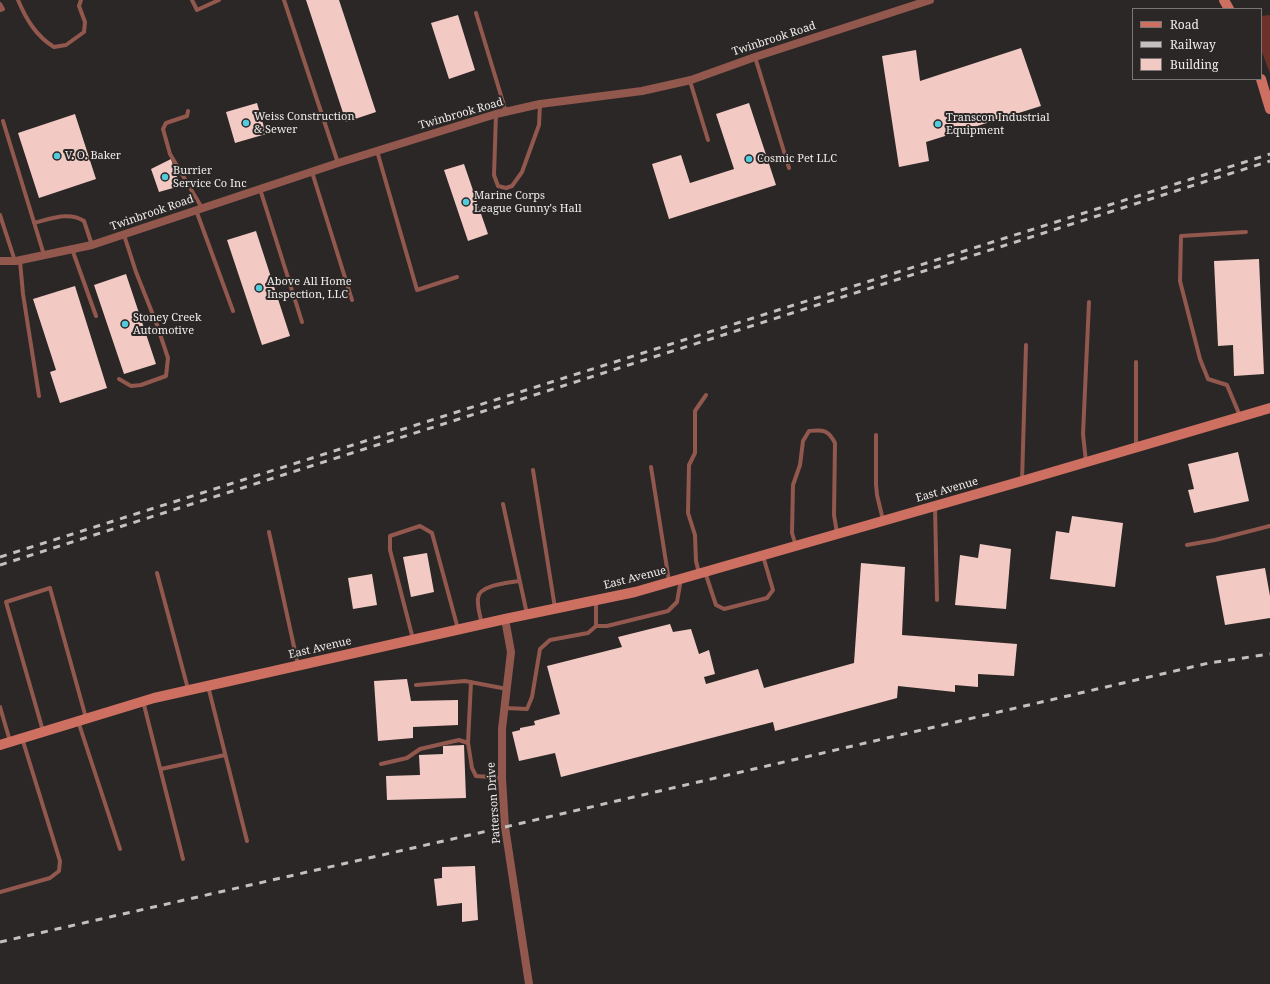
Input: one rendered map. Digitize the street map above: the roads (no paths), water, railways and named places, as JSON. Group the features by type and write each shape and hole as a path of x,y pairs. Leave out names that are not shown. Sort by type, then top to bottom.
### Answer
{"street":[{"name":"Twinbrook Road","path":"0,261 18,261 92,245 312,171 496,114 540,104 642,91 690,80 755,57 930,0"},
{"path":"1261,80 1270,109"},
{"name":"East Avenue","path":"0,745 143,701 188,690 527,614 635,592 1270,408"},
{"name":"Patterson Drive","path":"505,619 511,652 502,729 502,778 505,827 529,984"}],"lane":[{"path":"18,0 26,18 44,40 54,47 66,45 84,32 85,22 79,6 80,0"},
{"path":"192,0 197,10 219,0"},
{"path":"284,0 338,163"},
{"path":"0,4 2,9 0,10"},
{"path":"476,13 506,112"},
{"path":"755,57 789,168"},
{"path":"690,80 708,140"},
{"path":"496,114 494,176 498,186 506,188 512,186 522,172 539,125 540,104"},
{"path":"188,111 187,116 166,123 163,129 170,154 174,159 199,209 234,311"},
{"path":"3,121 44,255"},
{"path":"377,151 417,290 457,277"},
{"path":"312,171 352,300"},
{"path":"260,189 302,322"},
{"path":"0,215 18,261 39,396"},
{"path":"34,223 62,216 80,218 84,221 92,245"},
{"path":"1240,417 1227,385 1208,379 1200,359 1180,281 1181,236 1246,232"},
{"path":"119,379 131,386 141,385 166,376 168,358 136,272 124,234"},
{"path":"72,249 96,316"},
{"path":"1086,462 1083,434 1089,302"},
{"path":"1022,481 1026,345"},
{"path":"1136,362 1136,448"},
{"path":"706,395 695,411 695,453 689,465 688,513 695,535 696,561 716,605 724,609 767,598 773,590 763,555"},
{"path":"796,546 792,533 792,485 800,465 803,441 809,431 824,430 830,435 835,443 834,515 837,534"},
{"path":"876,435 877,495 884,521"},
{"path":"651,467 669,582"},
{"path":"533,470 555,609"},
{"path":"503,504 527,614"},
{"path":"934,506 937,600"},
{"path":"413,640 390,550 390,536 420,526 432,533 458,630"},
{"path":"1186,545 1215,540 1270,526"},
{"path":"269,532 298,665"},
{"path":"157,573 188,690"},
{"path":"504,708 527,709 532,697 540,649 550,640 588,632 596,626 607,626 668,611 677,602 681,578"},
{"path":"482,624 478,602 478,596 481,591 486,587 520,581"},
{"path":"43,732 6,602 50,588 82,720 120,849"},
{"path":"596,600 596,626"},
{"path":"416,685 471,682 506,689"},
{"path":"471,682 468,743 472,768 476,776 502,778"},
{"path":"208,686 247,841"},
{"path":"143,701 183,859"},
{"path":"0,707 11,741"},
{"path":"0,892 50,878 59,871 60,861 22,738"},
{"path":"381,764 407,758 420,749 459,740 468,743"},
{"path":"161,769 225,755"}],"railway":[{"path":"0,557 1270,154"},
{"path":"0,565 1270,161"},
{"path":"0,942 505,827 1209,663 1270,654"}],"place":[{"name":"Weiss Construction & Sewer","path":"246,123"},
{"name":"Transcon Industrial Equipment","path":"938,124"},
{"name":"V. O. Baker","path":"57,156"},
{"name":"Cosmic Pet LLC","path":"749,159"},
{"name":"Burrier Service Co Inc","path":"165,177"},
{"name":"Marine Corps League Gunny's Hall","path":"466,202"},
{"name":"Above All Home Inspection, LLC","path":"259,288"},
{"name":"Stoney Creek Automotive","path":"125,324"}]}
